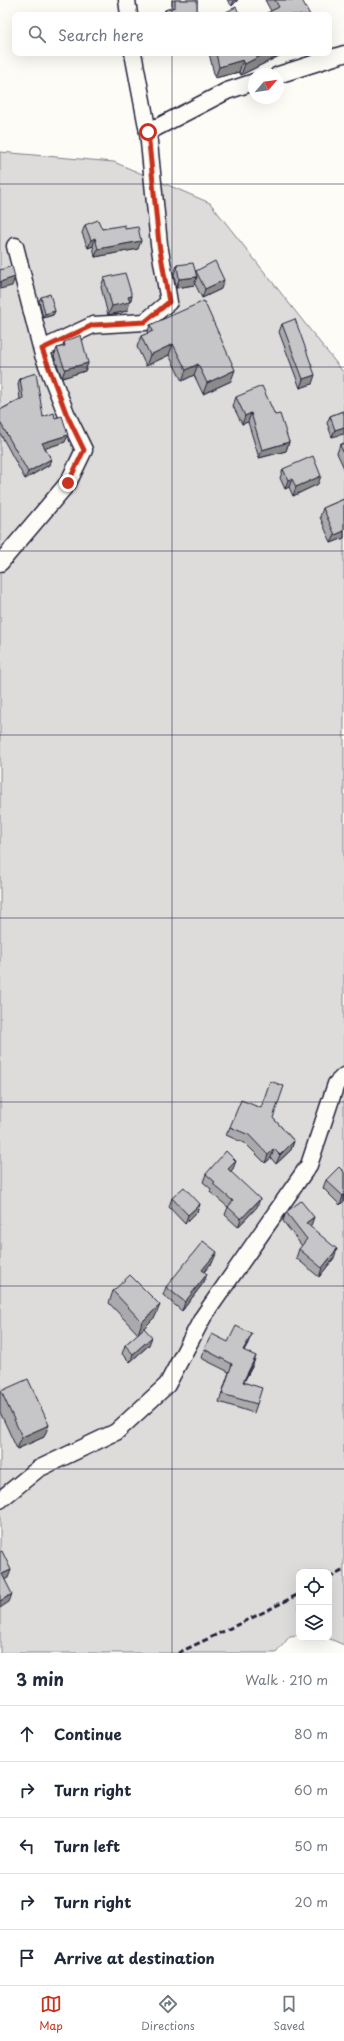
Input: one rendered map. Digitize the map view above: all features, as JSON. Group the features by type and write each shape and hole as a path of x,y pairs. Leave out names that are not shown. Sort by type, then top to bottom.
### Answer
{"street":[{"path":"127,0 129,12"},
{"path":"284,73 344,54"},
{"path":"42,349 93,325 145,322 169,302 159,244 148,132 134,56"},
{"path":"148,132 227,91 248,84"},
{"path":"0,563 68,483 84,450 66,413 42,349 15,246"},
{"path":"0,1500 38,1469 116,1432 168,1385 203,1317 309,1165 336,1084 344,1076"}],"shaded area":[{"path":"0,152 114,162 210,203 344,373 344,1645 332,1640 332,1569 296,1569 296,1635 290,1636 276,1653 0,1653"}],"building":[{"path":"175,0 197,0 197,12 166,12 165,10 175,7"},
{"path":"275,0 302,0 308,12 269,12 279,7"},
{"path":"236,7 238,12 226,12"},
{"path":"217,56 260,56 245,64 243,60 219,67"},
{"path":"98,220 102,229 125,225 125,229 138,227 141,241 98,249 95,238 91,240 85,225"},
{"path":"215,261 224,280 205,289 196,271"},
{"path":"193,263 197,277 179,279 177,265"},
{"path":"12,266 15,277 0,282 0,270"},
{"path":"125,273 132,296 128,297 130,302 112,306 104,278"},
{"path":"50,294 55,311 45,314 41,297"},
{"path":"204,301 235,370 207,383 198,364 186,370 173,344 150,355 141,336 153,331 150,325"},
{"path":"295,319 315,375 303,379 282,324"},
{"path":"81,335 88,363 65,369 57,348 65,346 64,342"},
{"path":"36,373 43,417 54,413 55,418 62,416 68,435 42,443 51,459 28,472 0,422 0,410 23,398 20,378"},
{"path":"262,386 275,415 280,414 289,442 262,450 251,413 245,416 236,397"},
{"path":"343,411 344,427 335,430 330,416"},
{"path":"344,443 344,454 340,445"},
{"path":"313,456 321,476 296,487 292,479 288,480 283,469"},
{"path":"344,499 344,531 335,535 323,508"},
{"path":"270,1081 284,1086 273,1118 294,1141 280,1155 274,1149 268,1155 249,1135 230,1127 241,1100 261,1108"},
{"path":"226,1151 236,1161 228,1169 260,1199 241,1219 228,1207 233,1201 213,1184 215,1182 206,1174"},
{"path":"339,1167 344,1172 343,1196 326,1180"},
{"path":"184,1187 200,1204 188,1215 172,1198"},
{"path":"301,1201 314,1217 306,1223 337,1249 322,1268 299,1249 307,1239 286,1212"},
{"path":"203,1241 217,1252 202,1270 207,1274 185,1302 166,1287"},
{"path":"130,1275 160,1305 142,1322 113,1291"},
{"path":"236,1326 252,1334 243,1350 256,1356 243,1382 262,1388 257,1404 222,1394 232,1364 204,1349 212,1334 228,1342"},
{"path":"144,1328 152,1337 133,1354 125,1345"},
{"path":"28,1379 49,1425 22,1437 1,1391"},
{"path":"2,1551 11,1570 2,1574 12,1594 0,1601 0,1552"}],"railway":[{"path":"332,1576 344,1570"},
{"path":"178,1653 296,1596"}],"route":[{"path":"68,483 84,450 66,413 42,349 93,325 145,322 169,302 159,244 148,132"}]}
